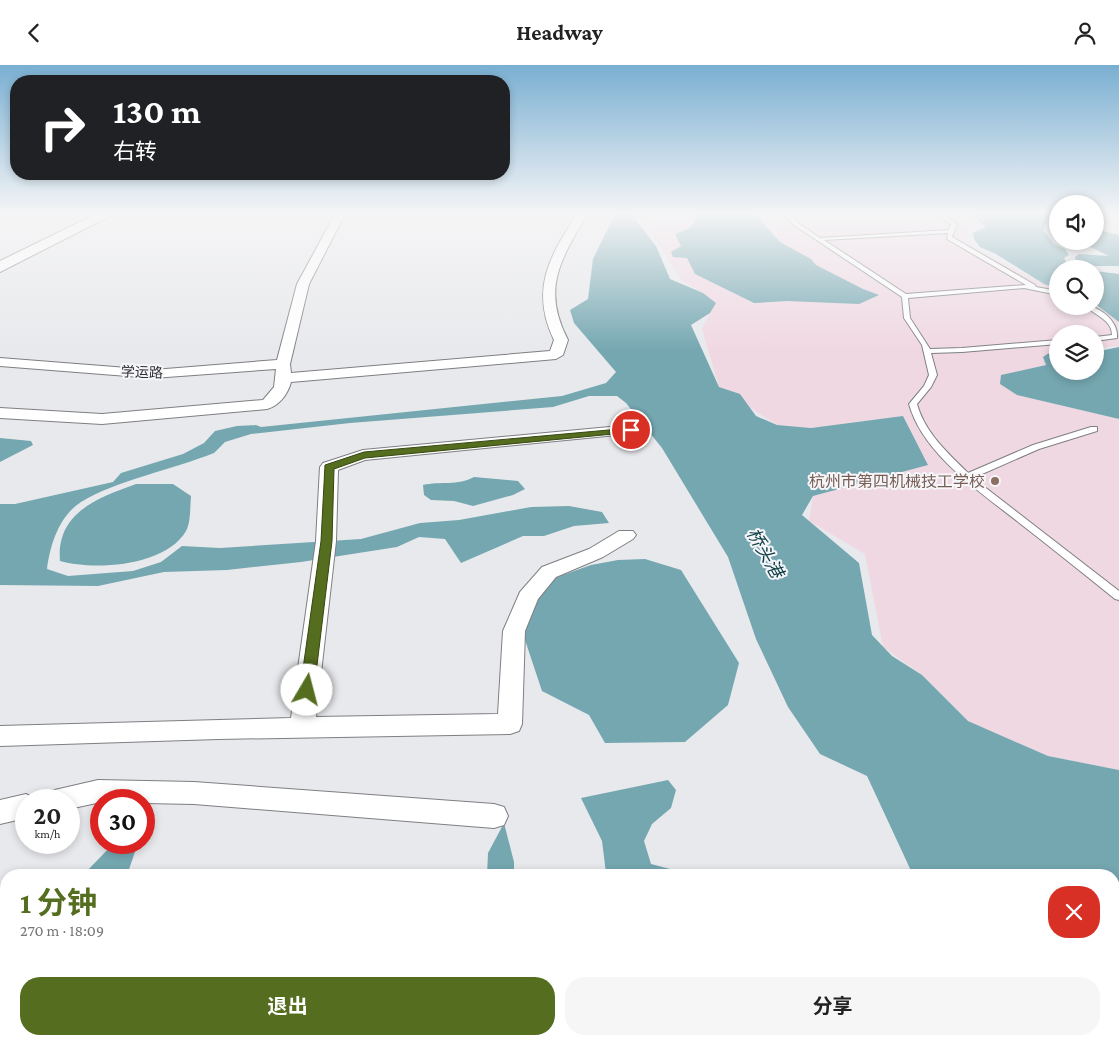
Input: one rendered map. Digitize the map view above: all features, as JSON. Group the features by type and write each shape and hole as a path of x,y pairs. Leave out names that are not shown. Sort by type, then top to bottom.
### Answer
{"main road":[{"path":"0,267 15,260"}],"street":[{"path":"0,413 102,419 267,404 279,396 303,284 318,260"},
{"name":"学运路","path":"7,363 153,374 284,371 556,355 562,340 556,331 546,302 549,276 555,260"},
{"path":"0,372 7,363"},
{"path":"302,728 326,541 329,467 364,455 631,430"},
{"path":"0,736 510,724 514,631 528,597 549,572 596,553 626,535"},
{"path":"80,795 98,791 194,793 494,816"},
{"path":"0,812 15,809"}],"lane":[{"path":"851,260 906,296 1034,287"},
{"path":"986,260 1034,287 1049,291"},
{"path":"906,296 907,318 927,351 933,375 927,387 913,404 915,417 936,445 967,477 1119,596"},
{"path":"1101,315 1111,322 1116,332 1115,337 1104,338"},
{"path":"927,351 962,351 1049,343"},
{"path":"967,477 1036,447 1094,429"}],"shaded area":[{"name":"杭州市第四机械技工学校","path":"668,260 996,260 1049,286 1049,315 1104,315 1104,311 1118,320 1119,346 1104,347 1104,325 1049,325 1049,353 1046,365 1001,375 1018,395 1119,419 1119,770 1048,756 968,721 922,675 883,647 865,554 809,521 813,496 928,465 903,416 811,428 777,425 719,387 702,329 710,313 710,298 681,280"}],"water":[{"name":"桥头港","path":"593,260 662,260 670,279 703,293 716,303 710,313 691,325 719,387 740,394 756,416 777,425 811,428 903,416 928,465 813,496 802,515 859,563 872,635 892,656 922,675 968,721 1048,756 1119,770 1119,869 910,869 867,776 820,754 788,707 756,639 728,557 662,448 626,403 617,396 589,396 553,407 350,423 251,434 225,442 214,453 127,481 81,502 73,508 61,523 50,550 47,569 68,576 133,571 161,562 182,546 220,548 361,539 420,523 459,520 531,507 569,506 602,512 609,523 574,526 544,536 523,536 461,563 445,539 419,537 397,547 301,562 227,570 164,572 98,586 0,585 0,504 15,504 113,482 121,473 183,454 204,443 215,431 237,426 256,425 261,427 562,396 606,383 616,372 574,323 570,310 588,299"},
{"path":"688,260 812,260 816,265 879,295 859,304 787,301 754,303 695,274"},
{"path":"1005,260 1065,260 1049,260 1049,286"},
{"path":"1076,260 1119,260 1119,266 1104,266 1104,260"},
{"path":"1104,272 1119,274 1119,322 1104,311"},
{"path":"1119,347 1119,419 1017,395 1000,384 1001,375 1046,365 1043,357 1049,353 1049,380 1104,380 1104,350"},
{"path":"0,438 31,441 33,445 0,462"},
{"path":"474,477 518,481 525,489 513,495 473,506 454,501 431,500 424,495 423,485 462,481"},
{"path":"136,484 173,484 191,496 188,527 176,543 163,552 147,559 129,563 92,565 60,561 61,544 65,531 72,519 94,502"},
{"path":"645,559 681,570 739,663 728,705 685,742 605,743 589,715 542,691 524,637 529,607 557,577 591,565 618,560"},
{"path":"668,780 676,790 671,808 652,824 644,841 651,864 670,869 606,869 602,841 581,798"},
{"path":"504,823 514,869 487,869 488,853"},
{"path":"103,854 134,854 129,869 89,869"}],"place":[{"name":"杭州市第四机械技工学校","path":"995,481"}],"route":[{"path":"307,690 326,541 329,467 364,455 631,430"}]}
